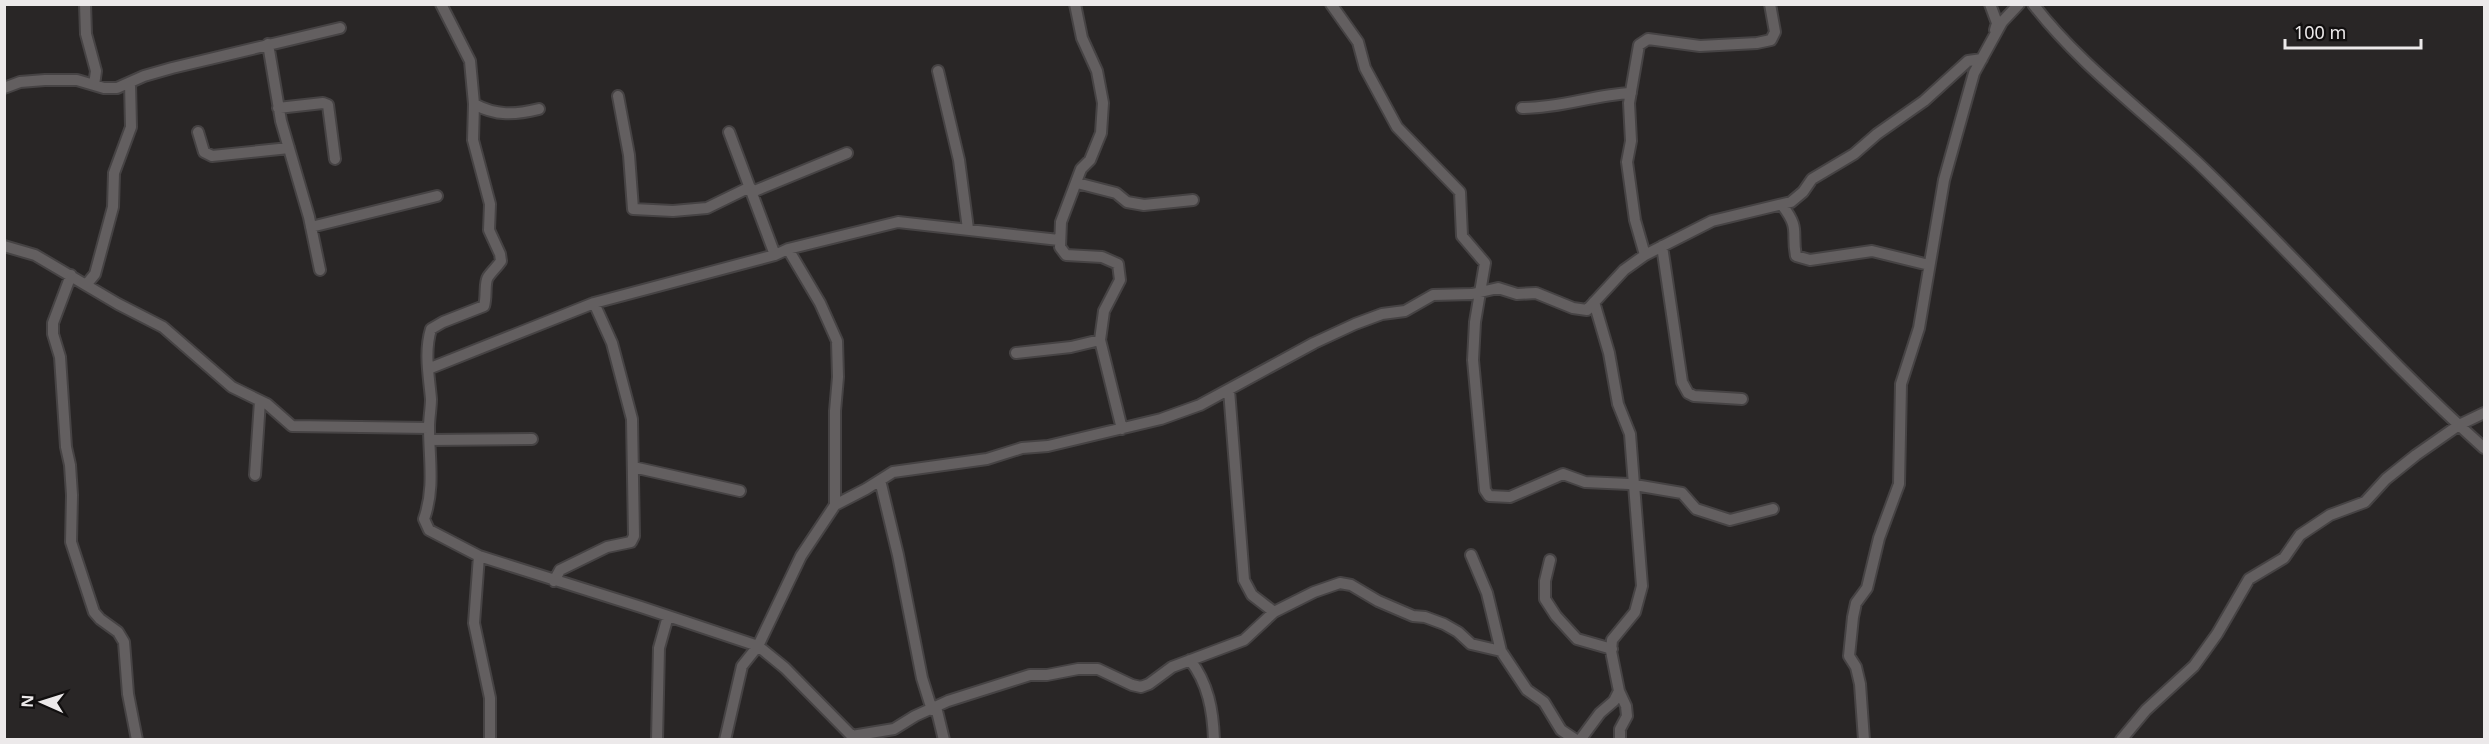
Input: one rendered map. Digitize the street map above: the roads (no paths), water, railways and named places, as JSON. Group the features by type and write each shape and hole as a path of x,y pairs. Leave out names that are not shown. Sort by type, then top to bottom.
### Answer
{"street":[{"path":"85,4 86,34 96,71 94,85"},
{"path":"441,4 470,61 474,104 473,140 490,204 489,230 501,261 487,277 488,296 484,306 431,329 428,369 431,401 429,428 432,479 430,502 424,519 429,530 479,556 758,646 786,668 840,727 852,736 894,729 915,716 948,701 1030,675 1098,669 1141,687 1149,684 1172,666 1244,640 1274,612 1314,592 1345,583 1378,602 1413,616 1425,617 1444,624 1458,632 1471,644 1501,651"},
{"path":"1075,4 1082,38 1097,71 1103,103 1101,133 1090,160 1081,170 1061,222 1059,240 1062,252 1066,255 1102,257 1118,264 1120,280 1104,310 1100,340 1122,429"},
{"path":"1331,4 1358,42 1365,68 1398,127 1460,192 1462,236 1485,263 1475,322 1473,360 1484,483 1489,496 1510,497 1563,474 1586,482 1633,484 1682,493 1696,509 1730,519 1773,509"},
{"path":"1645,255 1635,220 1628,162 1631,141 1628,121 1630,93 1639,45 1648,39 1700,46 1757,44 1771,40 1775,32 1770,4"},
{"path":"1990,4 1997,23 1992,39"},
{"path":"1864,740 1860,684 1856,667 1849,656 1853,617 1856,603 1868,588 1879,538 1899,484 1901,384 1919,328 1949,160 1974,73 2002,22 2019,4"},
{"path":"2033,4 2054,31 2197,162 2484,448"},
{"path":"4,88 20,82 45,80 77,80 94,85 117,87 172,68 340,28"},
{"path":"268,44 278,108 298,176 320,270"},
{"path":"725,740 742,666 758,646 801,556 835,505 893,472 987,459 1022,448 1048,446 1161,419 1229,390 1314,343 1355,324 1382,314 1405,311 1433,295 1481,292 1498,288 1517,294 1536,293 1573,308 1587,310 1624,270 1662,246 1712,221 1791,202 1803,192 1812,179 1854,154 1877,134 1924,101 1951,74 1968,61 1982,59"},
{"path":"938,71 959,160 968,229"},
{"path":"86,285 95,274 113,207 114,173 131,127 130,83"},
{"path":"1522,108 1567,105 1615,94 1630,93"},
{"path":"618,96 629,155 633,209 673,211 707,208 847,153"},
{"path":"278,108 323,103 328,105 335,159"},
{"path":"474,104 500,114 520,114 539,109"},
{"path":"198,132 204,152 212,156 289,148"},
{"path":"729,132 775,255"},
{"path":"1077,183 1116,192 1127,202 1144,205 1193,200"},
{"path":"310,227 437,196"},
{"path":"1782,205 1791,217 1796,233 1796,256 1810,260 1872,250 1929,265"},
{"path":"428,369 594,303 775,255 788,249 898,222 1059,240"},
{"path":"4,246 34,255 118,304 163,327 232,387 260,400 292,426 429,428"},
{"path":"1662,246 1682,382 1688,393 1694,396 1742,399"},
{"path":"788,249 820,303 837,341 835,505"},
{"path":"71,275 53,323 53,334 60,357 63,413 70,465 71,542 94,612 118,632 123,642 128,694 137,740"},
{"path":"1594,302 1609,353 1618,404 1630,434 1642,586 1635,612 1612,640 1619,691 1626,706 1627,716 1620,729 1620,740"},
{"path":"554,581 560,570 607,547 631,542 633,539 630,408 612,343 594,303"},
{"path":"1016,353 1071,347 1100,340"},
{"path":"1229,390 1244,580 1252,595 1274,612"},
{"path":"255,475 260,400"},
{"path":"2121,740 2146,710 2194,666 2207,650 2249,579 2284,558 2300,535 2330,515 2365,502 2386,479 2459,425 2484,413"},
{"path":"430,440 532,439"},
{"path":"633,467 740,491"},
{"path":"880,480 898,555 922,678 944,740"},
{"path":"1471,555 1487,593 1501,651 1527,690 1544,702 1561,730 1578,740 1600,713 1614,701 1619,691"},
{"path":"479,556 474,623 490,698 490,740"},
{"path":"1550,560 1545,581 1545,599 1556,616 1577,639 1612,649"},
{"path":"657,740 659,648 668,616"},
{"path":"1190,660 1205,683 1213,719 1214,740"}]}
